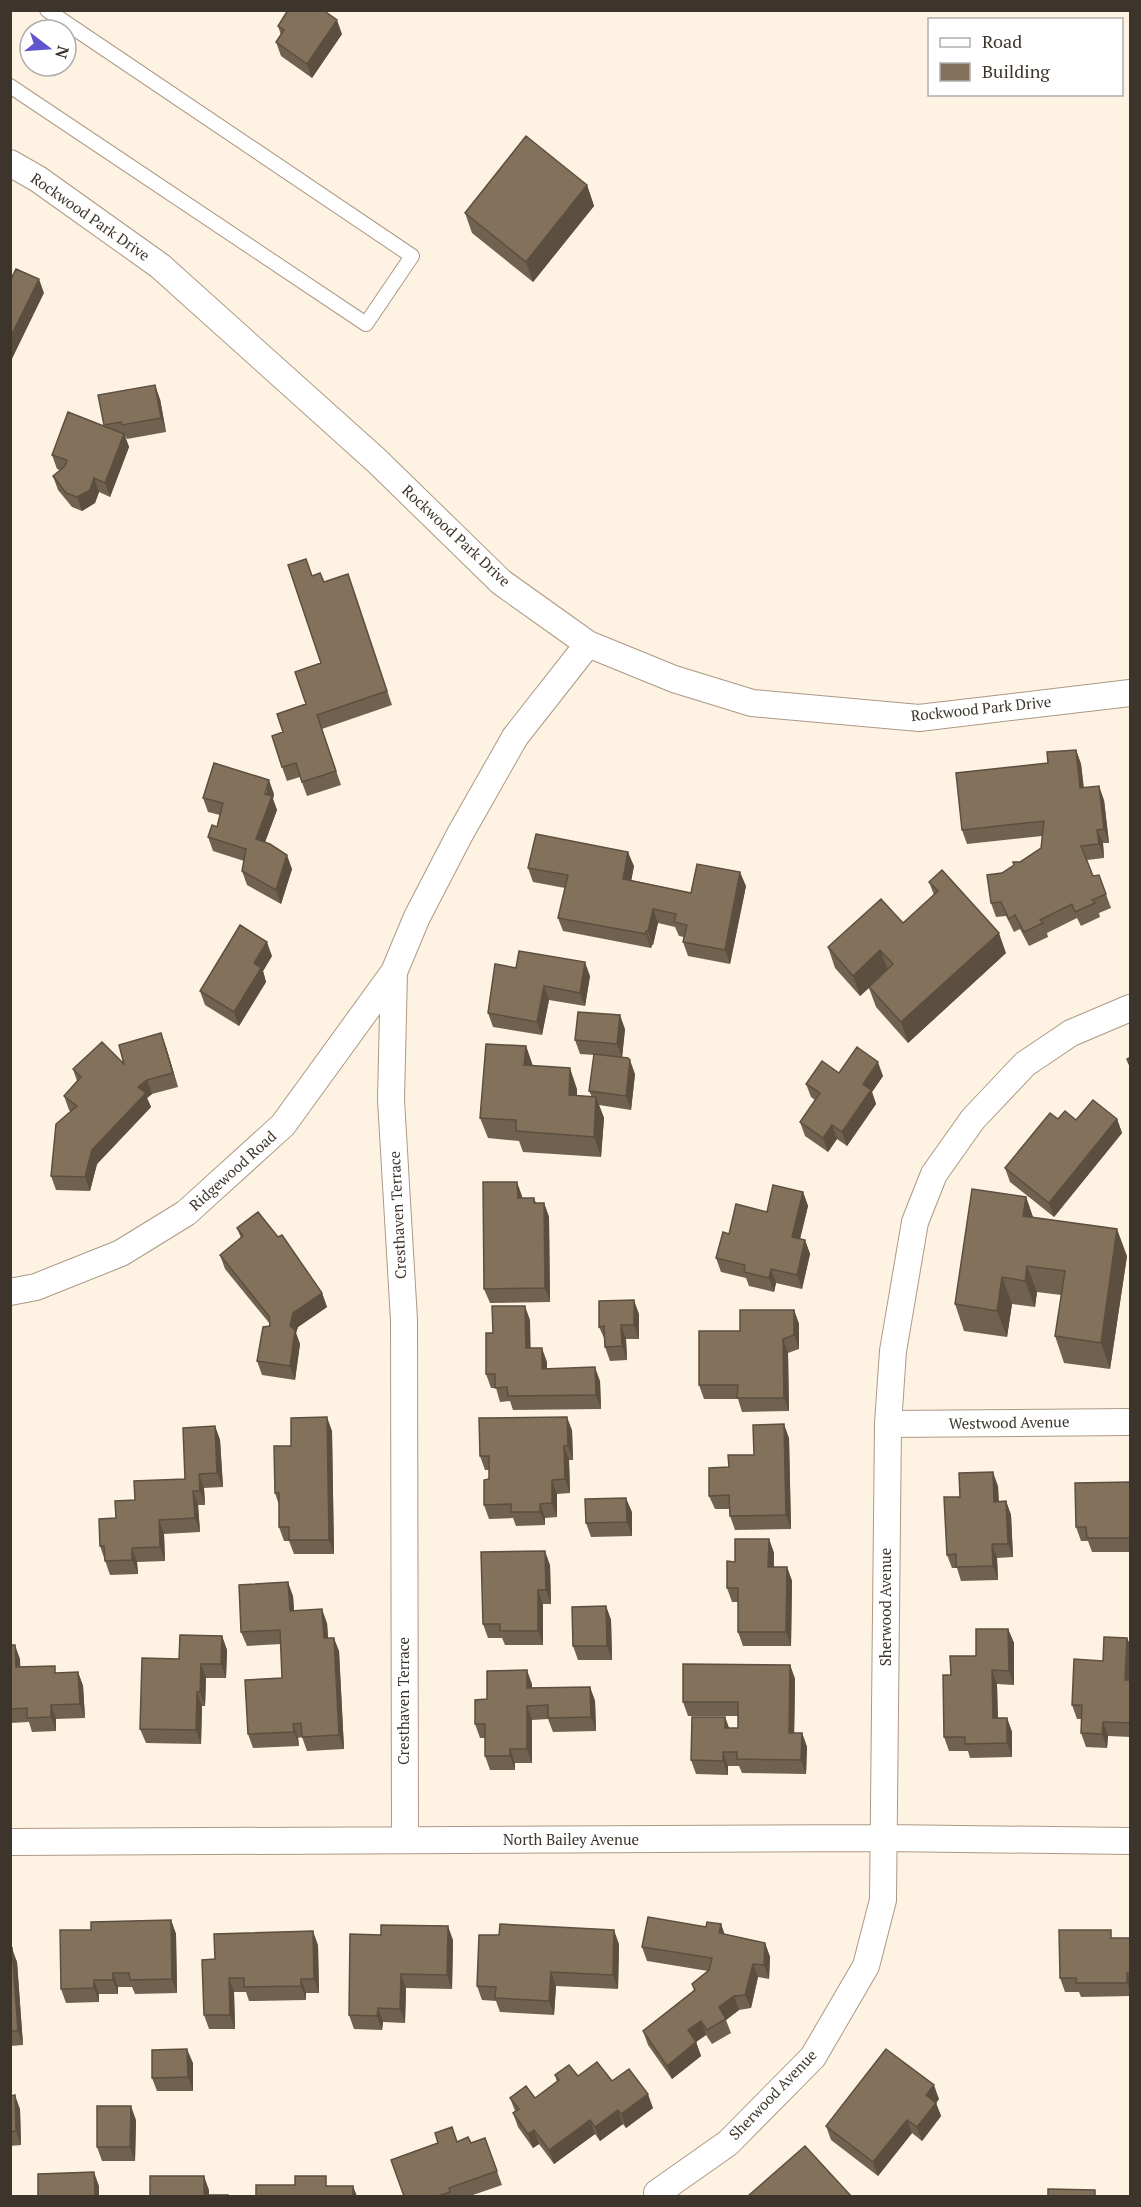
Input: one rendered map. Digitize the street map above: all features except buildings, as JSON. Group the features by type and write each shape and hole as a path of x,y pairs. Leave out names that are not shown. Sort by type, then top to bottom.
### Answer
{"street":[{"name":"Rockwood Park Drive","path":"10,163 38,179 160,266 377,461 501,582 588,644 674,679 752,703 919,718 1131,693"},
{"name":"Cresthaven Terrace","path":"405,1840 404,1320 391,1100 394,972 417,917 460,834 515,737 588,644"},
{"name":"Ridgewood Road","path":"10,1292 36,1287 121,1253 186,1213 283,1125 394,972"},
{"name":"Sherwood Avenue","path":"656,2195 728,2143 813,2057 866,1966 883,1900 888,1424 893,1351 915,1222 934,1174 973,1119 1025,1064 1071,1033 1131,1008"},
{"name":"Westwood Avenue","path":"888,1424 1131,1422"},
{"name":"North Bailey Avenue","path":"10,1842 884,1838 1131,1841"}],"lane":[{"path":"10,86 366,324 412,256 47,10"}]}
